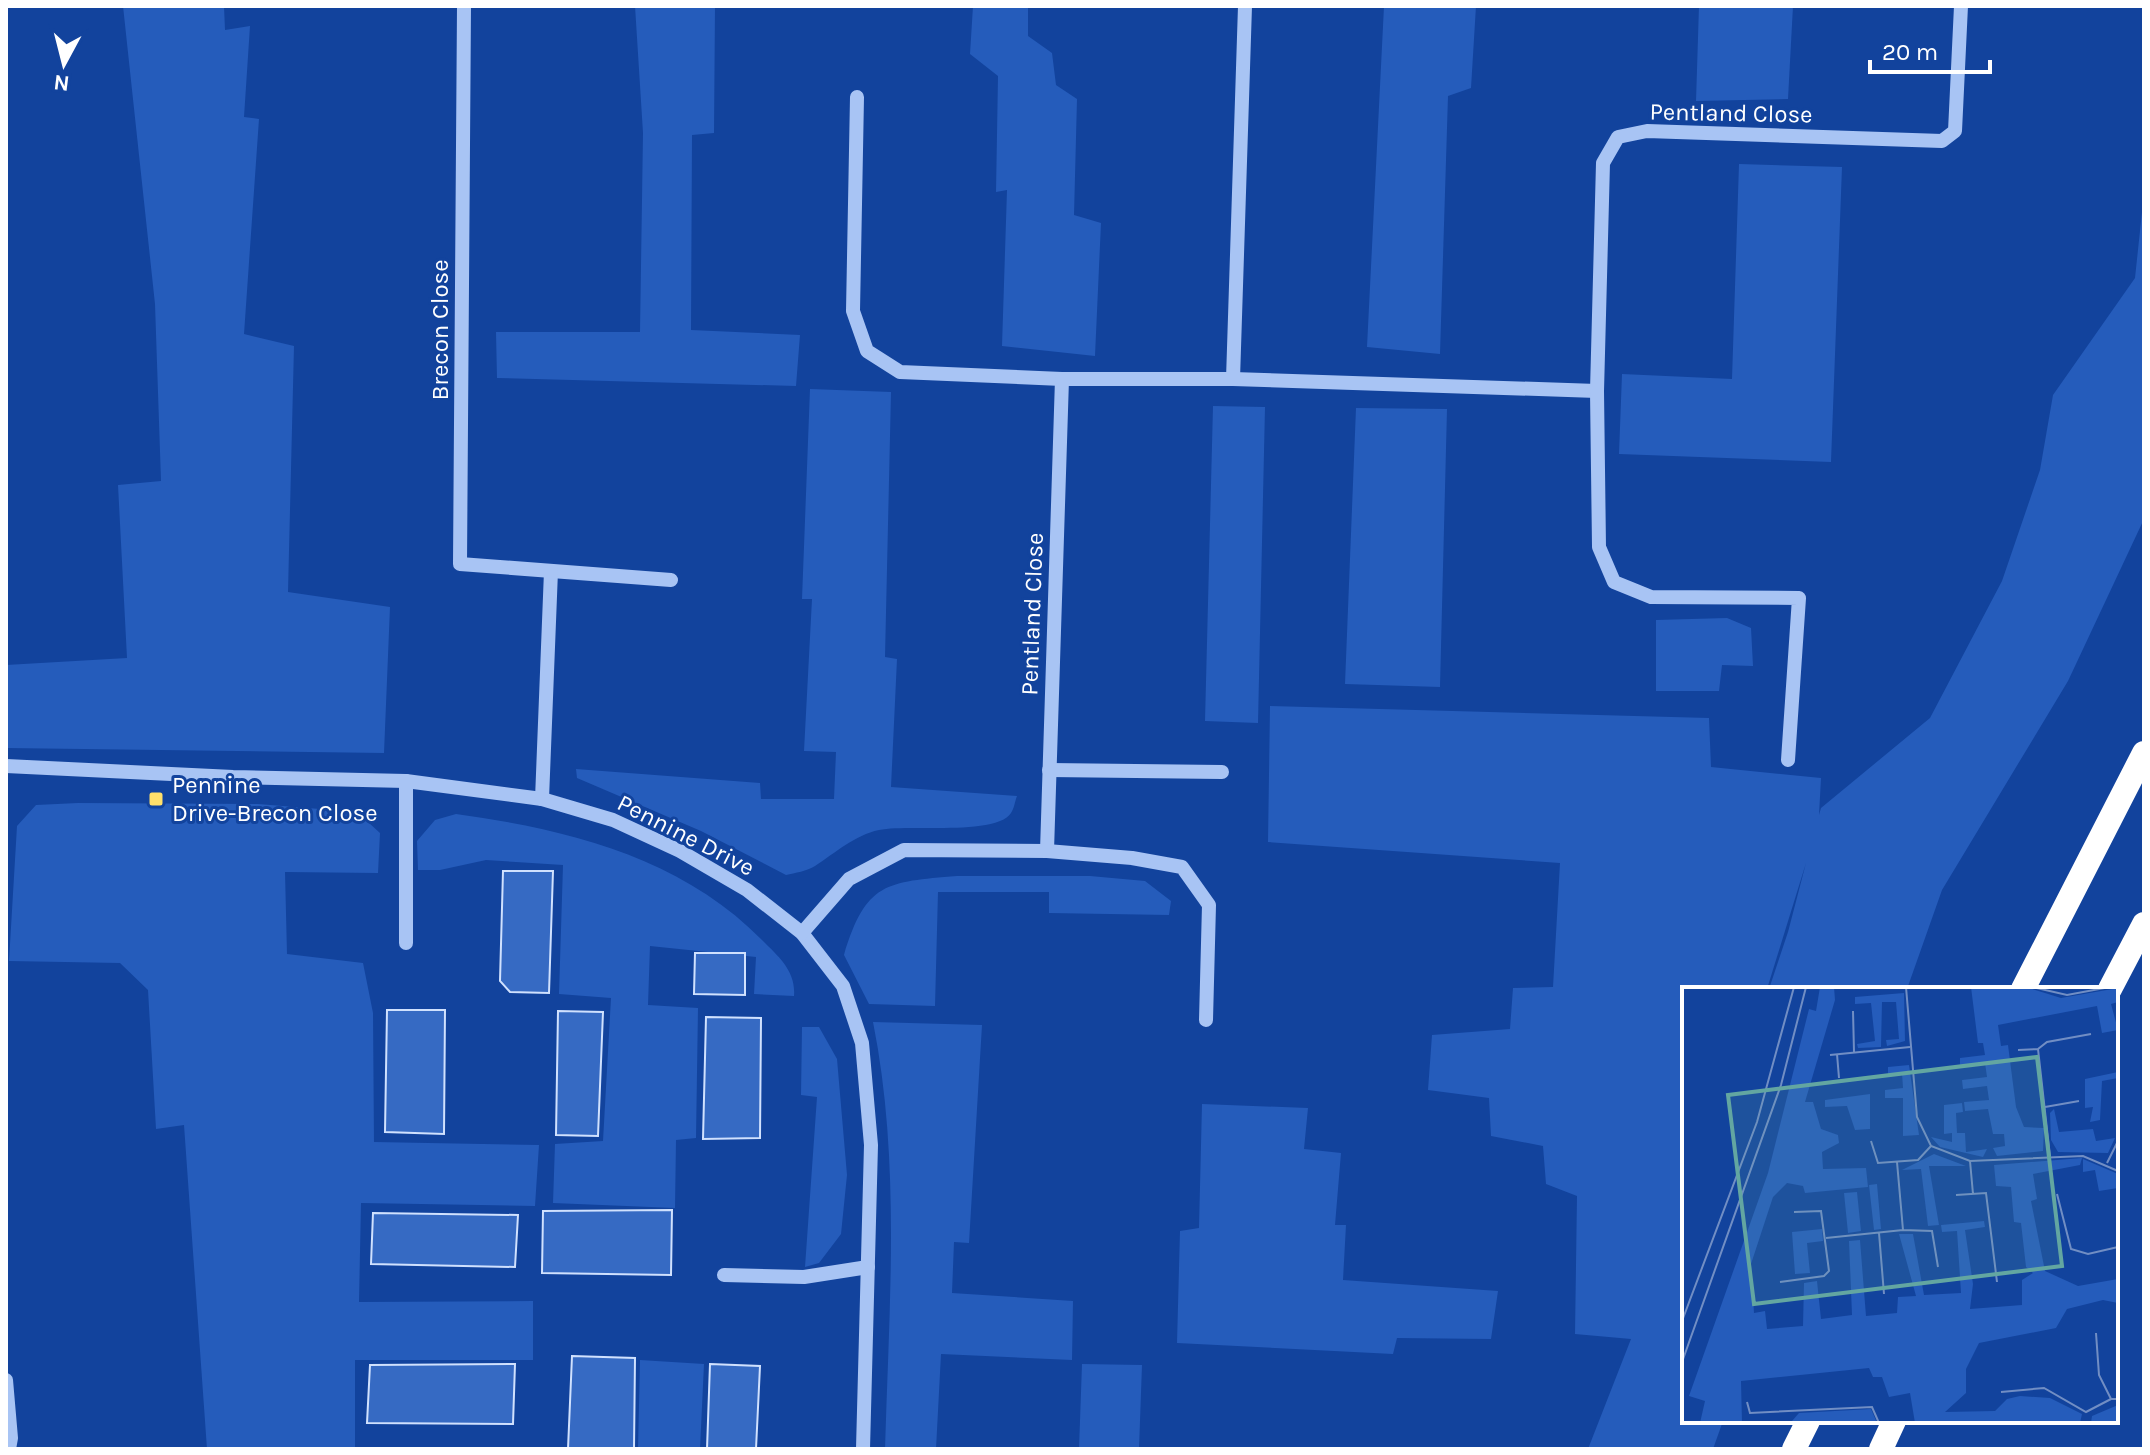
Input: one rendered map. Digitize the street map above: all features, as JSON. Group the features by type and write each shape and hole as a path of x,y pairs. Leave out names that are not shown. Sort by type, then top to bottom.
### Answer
{"highway":[{"path":"2024,987 2144,753"},
{"path":"2111,987 2144,924"},
{"path":"1794,1449 1807,1423"},
{"path":"1881,1449 1893,1423"}],"street":[{"name":"Brecon Close","path":"464,6 460,564 671,580"},
{"path":"1233,379 1245,6"},
{"name":"Pentland Close","path":"1788,760 1799,598 1651,597 1614,582 1599,547 1597,391 1603,163 1618,137 1647,131 1942,141 1955,131 1961,6"},
{"path":"857,97 853,311 867,351 900,372 1062,379 1233,379 1597,391"},
{"name":"Pentland Close","path":"1047,851 1062,379"},
{"path":"542,799 551,571"},
{"name":"Pennine Drive","path":"6,766 233,777 406,781 542,799 613,820 680,851 747,890 802,933 843,986 862,1043 871,1145 863,1449"},
{"path":"1049,770 1222,772"},
{"path":"406,781 406,943"},
{"path":"802,933 849,879 904,850 1047,851 1132,858 1182,867 1209,905 1206,1020"},
{"path":"724,1275 804,1277 868,1267"},
{"path":"6,1380 11,1438 9,1449"}],"shaded area":[{"path":"123,6 224,6 225,30 250,26 244,117 259,119 244,334 294,346 288,592 390,607 384,753 6,748 6,665 127,658 118,485 161,481 155,304"},
{"path":"635,6 715,6 714,133 692,135 691,330 800,335 796,386 497,378 496,332 640,332 643,133"},
{"path":"973,6 1028,6 1028,36 1052,53 1056,85 1077,99 1074,215 1101,223 1095,356 1002,346 1007,190 996,192 998,76 970,54"},
{"path":"1384,6 1476,6 1471,88 1448,96 1440,354 1367,347"},
{"path":"1699,6 1793,6 1788,99 1696,101"},
{"path":"1739,164 1842,167 1831,462 1619,454 1622,374 1732,379"},
{"path":"2144,193 2144,519 2068,681 1942,890 1908,987 1770,987 1806,863 1768,987 1682,987 1682,1423 1722,1423 1713,1449 1588,1449 1631,1339 1575,1334 1577,1196 1546,1184 1543,1146 1491,1136 1489,1098 1428,1090 1432,1035 1510,1029 1513,988 1553,987 1560,863 1268,842 1270,706 1709,718 1711,767 1821,778 1819,815 1821,808 1930,718 2002,581 2040,470 2053,395 2135,278"},
{"path":"810,389 891,392 885,657 897,659 891,787 1017,796 1012,811 1002,820 988,825 892,828 870,832 812,868 786,875 701,831 577,778 576,769 760,783 761,799 834,799 836,752 804,751 812,599 802,599"},
{"path":"1213,406 1265,407 1258,723 1205,721"},
{"path":"1356,408 1447,409 1440,687 1345,684"},
{"path":"1727,618 1751,628 1753,666 1722,665 1719,691 1656,691 1656,620"},
{"path":"258,804 357,812 380,833 378,873 285,872 287,954 363,963 373,1013 374,1142 539,1145 535,1206 361,1203 359,1302 533,1301 533,1360 355,1360 355,1449 207,1449 184,1125 156,1129 148,990 120,963 9,961 17,826 36,805"},
{"path":"456,814 539,828 620,852 659,868 730,911 774,952 789,972 794,996 754,994 756,957 650,946 648,1005 698,1008 696,1138 676,1140 675,1208 553,1203 555,1144 603,1141 611,998 559,994 563,865 486,860 440,870 418,870 417,841 435,820"},
{"path":"957,876 1090,876 1145,881 1171,901 1169,915 1049,913 1049,892 938,892 935,1006 869,1004 844,955 861,913 882,890 896,884"},
{"path":"873,1022 982,1025 969,1243 954,1242 952,1293 1073,1301 1072,1360 941,1354 936,1449 885,1449 890,1181 882,1075"},
{"path":"802,1027 819,1027 837,1059 847,1175 841,1234 819,1263 805,1267 817,1097 801,1095"},
{"path":"1202,1104 1308,1108 1304,1149 1341,1153 1335,1225 1346,1225 1343,1280 1498,1291 1491,1339 1397,1338 1393,1354 1177,1343 1180,1231 1199,1228"},
{"path":"640,1360 704,1364 700,1449 638,1449"},
{"path":"1082,1364 1142,1365 1139,1449 1079,1449"}],"building":[{"path":"503,871 553,871 549,993 510,992 500,981"},
{"path":"695,953 745,953 745,995 694,994"},
{"path":"387,1010 445,1010 444,1134 385,1132"},
{"path":"558,1011 603,1012 598,1136 556,1135"},
{"path":"706,1017 761,1018 760,1138 703,1139"},
{"path":"672,1210 671,1275 542,1273 543,1211"},
{"path":"373,1213 518,1215 515,1267 371,1264"},
{"path":"572,1356 635,1358 634,1449 568,1449"},
{"path":"515,1364 513,1424 367,1423 370,1365"},
{"path":"710,1364 760,1366 756,1449 707,1449"}],"place":[{"name":"Pennine Drive-Brecon Close","path":"156,799"}]}
